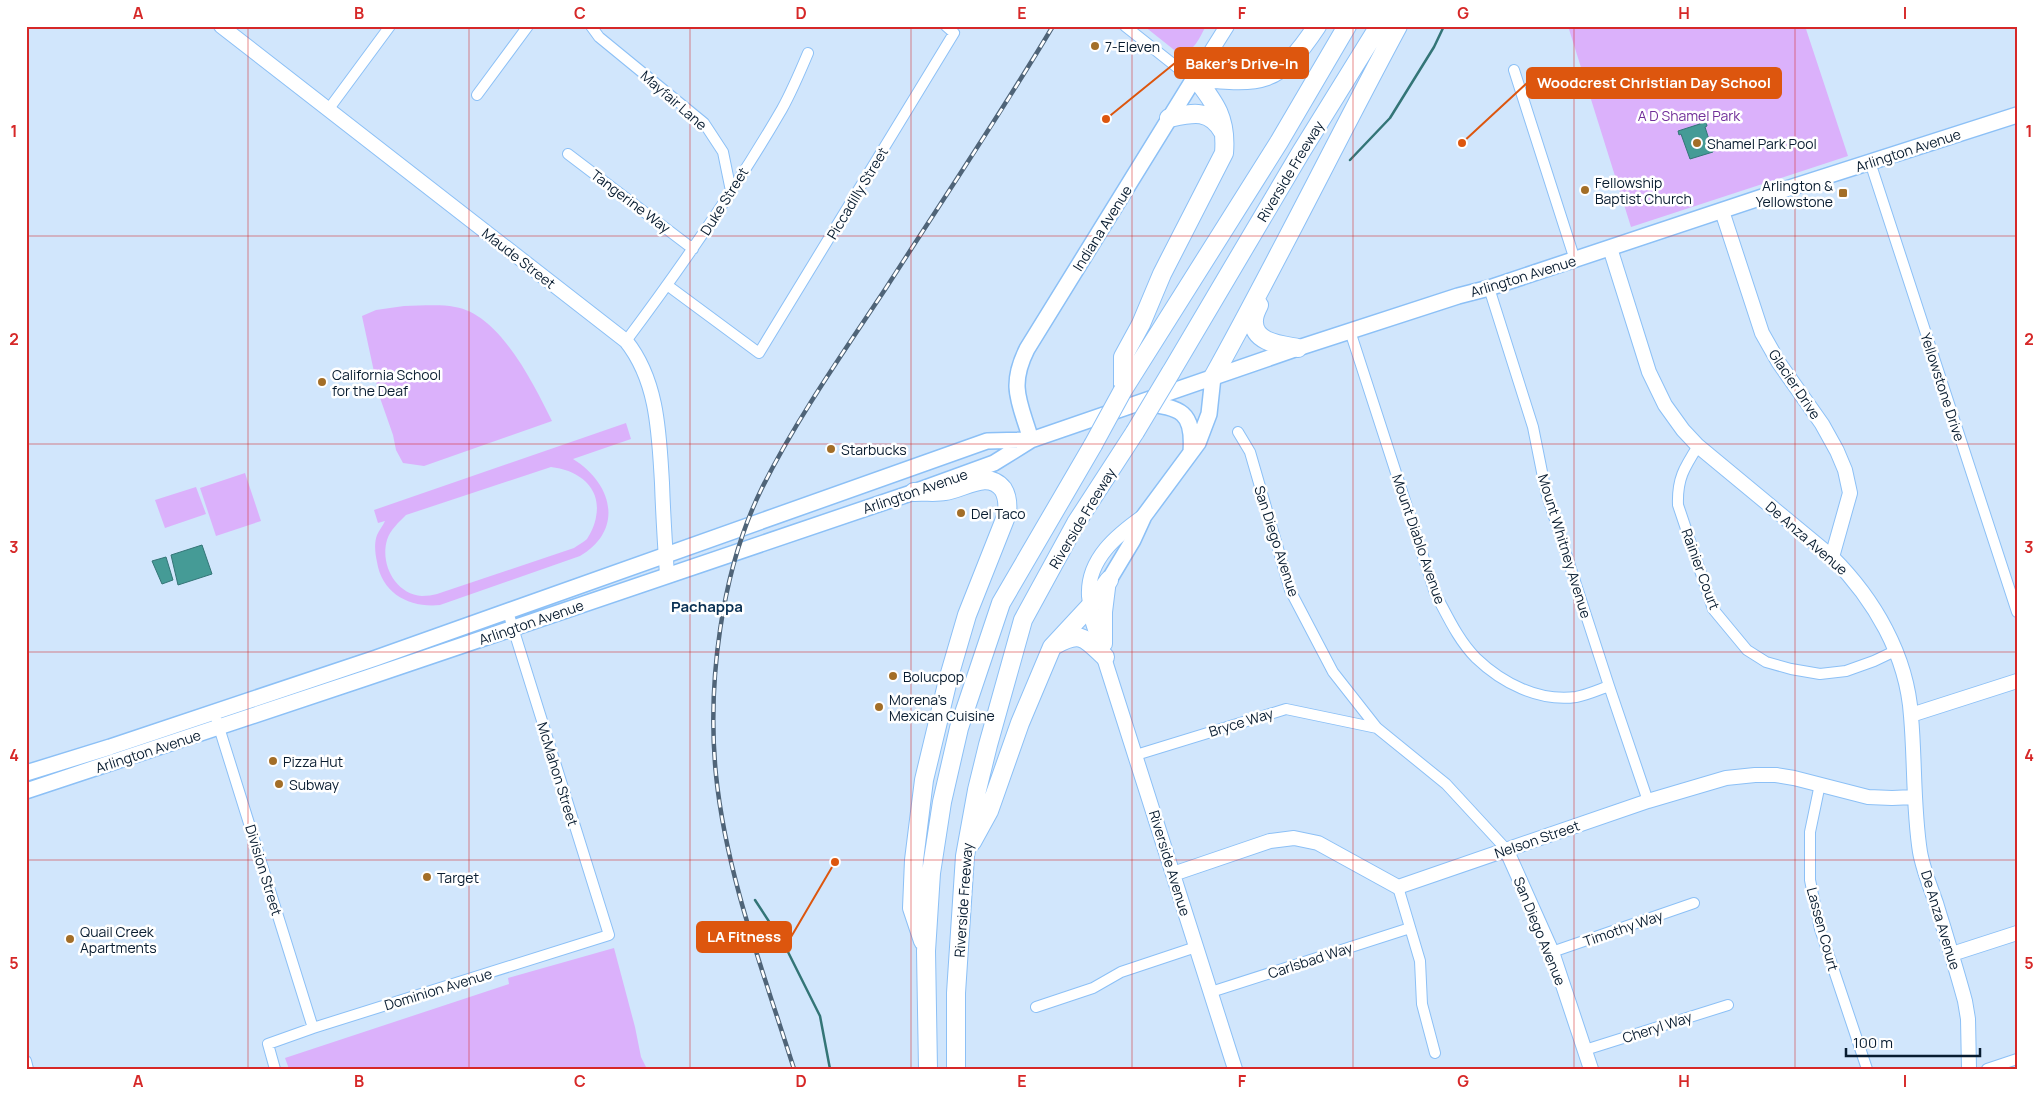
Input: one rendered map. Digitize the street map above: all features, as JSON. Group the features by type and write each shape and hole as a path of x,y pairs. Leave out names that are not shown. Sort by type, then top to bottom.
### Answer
{"highway":[{"path":"1195,77 1230,81 1267,77 1280,70 1301,50 1317,26"},
{"name":"Riverside Freeway","path":"928,1069 926,951 931,873 942,802 958,728 1001,603 1123,390 1279,142 1347,26"},
{"name":"Riverside Freeway","path":"956,1069 956,993 965,856 981,772 1023,620 1076,523 1135,432 1301,152 1379,26"},
{"path":"1213,377 1267,279 1307,198 1398,26"},
{"path":"1123,390 1123,357 1141,324 1162,274 1224,153 1226,137 1222,118 1215,103 1195,77"},
{"path":"1169,118 1186,114 1204,114 1215,120 1226,137"},
{"path":"1267,279 1254,321 1255,328 1259,336 1266,341 1298,348"},
{"path":"914,492 946,491 978,481 989,480 1002,488 1008,504 1007,514 967,615 948,680 924,780 914,860 912,908 926,951"},
{"path":"965,856 988,811 1020,723 1052,647 1091,605 1109,580"},
{"path":"1052,647 1069,637 1081,638 1091,643 1105,657"},
{"path":"956,1038 963,1069"}],"main road":[{"name":"Indiana Avenue","path":"1031,440 1017,392 1016,383 1019,365 1195,77"},
{"name":"Arlington Avenue","path":"26,791 914,492 994,463 1031,440 1298,348 1458,296 1489,288 2017,115"},
{"name":"Riverside Avenue","path":"1109,580 1133,540 1144,516 1198,444 1206,426 1213,377"},
{"path":"1140,403 1168,406 1182,413 1190,423 1193,435 1191,453"},
{"name":"Arlington Avenue","path":"26,773 214,712 508,612 665,554 771,519 987,441 1031,440"}],"street":[{"name":"Maude Street","path":"221,26 626,341 637,355 646,372 658,421 667,576"},
{"path":"328,110 390,26"},
{"path":"478,95 528,26"},
{"name":"Mayfair Lane","path":"591,26 599,37 704,123 723,152 731,191"},
{"path":"1124,26 1183,72 1195,77"},
{"name":"Indiana Avenue","path":"1195,77 1227,26"},
{"name":"Piccadilly Street","path":"667,286 759,353 950,29"},
{"name":"Duke Street","path":"626,341 693,249 731,191 783,108 808,54"},
{"path":"1514,70 1575,260"},
{"name":"Tangerine Way","path":"568,154 693,249"},
{"name":"Yellowstone Drive","path":"1870,162 2017,612"},
{"name":"Glacier Drive","path":"1722,211 1762,333 1822,424 1845,470 1850,493 1832,556"},
{"name":"De Anza Avenue","path":"1610,248 1650,372 1665,405 1682,430 1698,446 1832,556 1867,597 1883,623 1895,650 1911,715 1914,797 1920,854 1965,1001 1968,1019 1969,1069"},
{"name":"Mount Whitney Avenue","path":"1489,288 1534,427 1546,492 1648,801"},
{"name":"Mount Diablo Avenue","path":"1350,331 1435,593 1454,629 1476,658 1505,680 1530,693 1553,698 1577,697 1609,686"},
{"name":"San Diego Avenue","path":"1238,432 1250,452 1290,590 1333,672 1377,728 1446,784 1506,849 1552,952 1591,1069"},
{"name":"Rainier Court","path":"1698,446 1682,471 1677,489 1678,505 1713,609 1747,650 1766,662 1820,674 1846,671 1874,661 1895,650"},
{"name":"Riverside Avenue","path":"1144,516 1120,534 1107,547 1098,560 1092,577 1089,595 1097,639 1105,657 1235,1069"},
{"name":"Riverside Avenue","path":"1105,657 1104,627 1109,580"},
{"name":"McMahon Street","path":"508,612 609,935"},
{"path":"1911,715 2017,681"},
{"name":"Bryce Way","path":"1136,755 1286,708 1377,728"},
{"name":"Division Street","path":"214,712 313,1028"},
{"name":"Nelson Street","path":"1398,887 1648,801 1726,778 1755,775 1794,778 1868,797 1914,797"},
{"name":"Lassen Court","path":"1820,784 1810,832 1810,880 1820,928 1867,1069"},
{"path":"1173,874 1270,841 1294,838 1318,843 1398,887 1420,960 1422,1004 1435,1053"},
{"name":"Timothy Way","path":"1552,952 1694,903"},
{"name":"Carlsbad Way","path":"1211,992 1410,928"},
{"path":"1952,954 2017,933"},
{"name":"Dominion Avenue","path":"275,1069 268,1044 313,1028 609,935"},
{"path":"1036,1008 1093,988 1121,972 1196,947"},
{"name":"Cheryl Way","path":"1585,1050 1728,1005"},
{"path":"1987,1069 2017,1059"},
{"path":"26,1061 28,1069"}],"green space":[{"path":"1144,26 1206,26 1192,48 1184,53 1178,53"},
{"name":"A D Shamel Park","path":"1568,26 1805,26 1848,156 1631,227"},
{"path":"436,305 455,307 471,312 487,323 514,353 536,389 552,421 424,466 403,463 396,450 393,435 379,395 362,316 376,310 404,306"},
{"path":"626,423 631,439 573,459 597,480 608,506 608,520 603,533 594,545 580,556 440,605 418,604 408,601 399,597 385,583 376,559 375,541 385,521 378,523 374,510","holes":["551,467 579,476 592,489 595,497 597,506 594,525 586,540 574,548 437,594 422,596 412,594 397,584 388,568 385,549 388,536 406,515"]},
{"path":"245,473 261,521 216,536 200,488"},
{"path":"196,487 206,514 165,528 155,500"},
{"path":"614,948 641,1057 647,1069 289,1069 285,1058 509,984 508,978"}],"shaded area":[{"name":"Shamel Park Pool","path":"1706,122 1707,126 1705,127 1713,152 1690,159 1681,134 1679,135 1678,131"},
{"path":"202,545 212,574 178,585 171,555"},
{"path":"166,557 173,580 162,584 152,561"}],"waterway":[{"path":"1350,160 1390,118 1434,47 1444,26"},
{"path":"755,900 785,946 820,1016 830,1069"}],"railway":[{"path":"794,1069 737,886 721,812 716,775 714,703 720,629 727,591 736,555 748,520 762,488 790,436 992,125 1053,26"}],"place":[{"name":"7-Eleven","path":"1095,46"},
{"name":"Baker's Drive-In","path":"1106,119"},
{"name":"Woodcrest Christian Day School","path":"1462,143"},
{"name":"Shamel Park Pool","path":"1697,143"},
{"name":"Fellowship Baptist Church","path":"1585,190"},
{"name":"Arlington & Yellowstone","path":"1843,193"},
{"name":"California School for the Deaf","path":"322,382"},
{"name":"Starbucks","path":"831,449"},
{"name":"Del Taco","path":"961,513"},
{"name":"Bolucpop","path":"893,676"},
{"name":"Morena’s Mexican Cuisine","path":"879,707"},
{"name":"Pizza Hut","path":"273,761"},
{"name":"Subway","path":"279,784"},
{"name":"LA Fitness","path":"835,862"},
{"name":"Target","path":"427,877"},
{"name":"Quail Creek Apartments","path":"70,939"}],"district":[{"name":"Pachappa","path":"707,606"}]}
